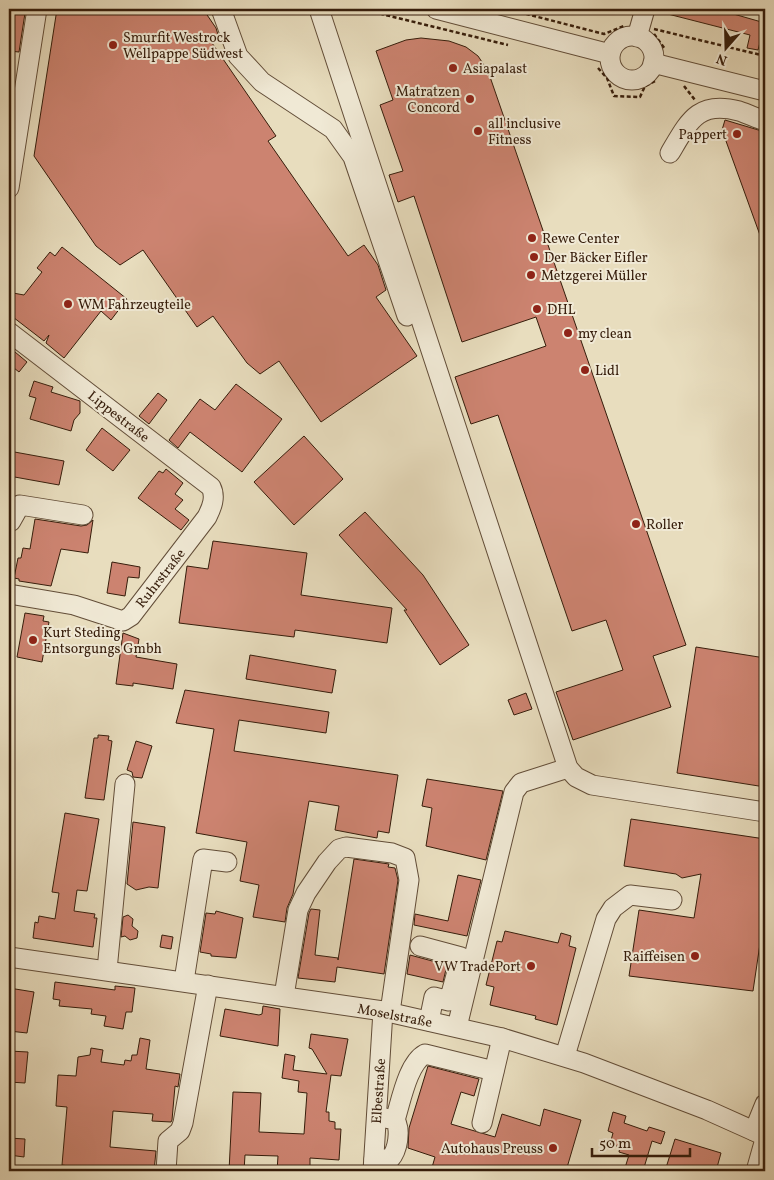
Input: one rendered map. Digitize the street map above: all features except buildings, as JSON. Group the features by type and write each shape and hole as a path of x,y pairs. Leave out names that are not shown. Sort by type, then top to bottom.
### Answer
{"street":[{"path":"9,188 37,9"},
{"path":"221,9 238,56 262,82 333,129 353,157 423,364"},
{"path":"319,9 568,768 576,777 592,785 765,812"},
{"path":"436,9 610,54"},
{"path":"660,57 646,75 633,80 626,79 615,72 610,54 613,47 644,25 651,47 660,57 765,90"},
{"path":"670,153 690,120 709,108 727,108 765,121"},
{"name":"Lippestraße","path":"9,332 211,487 214,493 211,509"},
{"path":"9,521 11,521 20,505 83,515"},
{"name":"Ruhrstraße","path":"9,594 74,605 123,621 131,616 211,509"},
{"path":"458,1027 514,792 521,783 568,768"},
{"path":"107,970 125,784"},
{"name":"Elbestraße","path":"284,996 298,910 306,893 339,849 346,847 392,853 405,858 409,880 387,1012 376,1116 374,1165"},
{"path":"184,981 203,859 227,862"},
{"path":"564,1056 606,919 613,908 630,895 672,900"},
{"path":"420,946 461,957 449,1001 434,997 429,1021"},
{"name":"Moselstraße","path":"9,957 387,1012 458,1027 564,1056 707,1110 761,1136"},
{"path":"166,1171 168,1141 180,1132 184,1123 208,985"},
{"path":"482,1123 502,1038"},
{"path":"374,1165 390,1159 396,1153 398,1126 395,1120 412,1068 418,1058 425,1054 494,1072"},
{"path":"756,1171 765,1104"},
{"path":"376,1116 395,1120"}],"path":[{"path":"361,9 516,47"},
{"path":"507,9 604,34 613,32 630,22 765,56"},
{"path":"644,25 654,36 660,57"},
{"path":"594,67 599,68 607,78 614,96 640,97 645,86 655,80 661,81"}],"place":[{"name":"Smurfit Westrock Wellpappe Südwest","path":"113,45"},
{"name":"Asiapalast","path":"453,68"},
{"name":"Matratzen Concord","path":"470,99"},
{"name":"all inclusive Fitness","path":"478,131"},
{"name":"Pappert","path":"737,134"},
{"name":"Rewe Center","path":"532,238"},
{"name":"Der Bäcker Eifler","path":"534,257"},
{"name":"Metzgerei Müller","path":"531,275"},
{"name":"WM Fahrzeugteile","path":"68,304"},
{"name":"DHL","path":"537,309"},
{"name":"my clean","path":"568,333"},
{"name":"Lidl","path":"585,370"},
{"name":"Roller","path":"636,524"},
{"name":"Kurt Steding Entsorgungs Gmbh","path":"33,640"},
{"name":"Raiffeisen","path":"695,956"},
{"name":"VW TradePort","path":"531,966"},
{"name":"Autohaus Preuss","path":"553,1148"}]}
